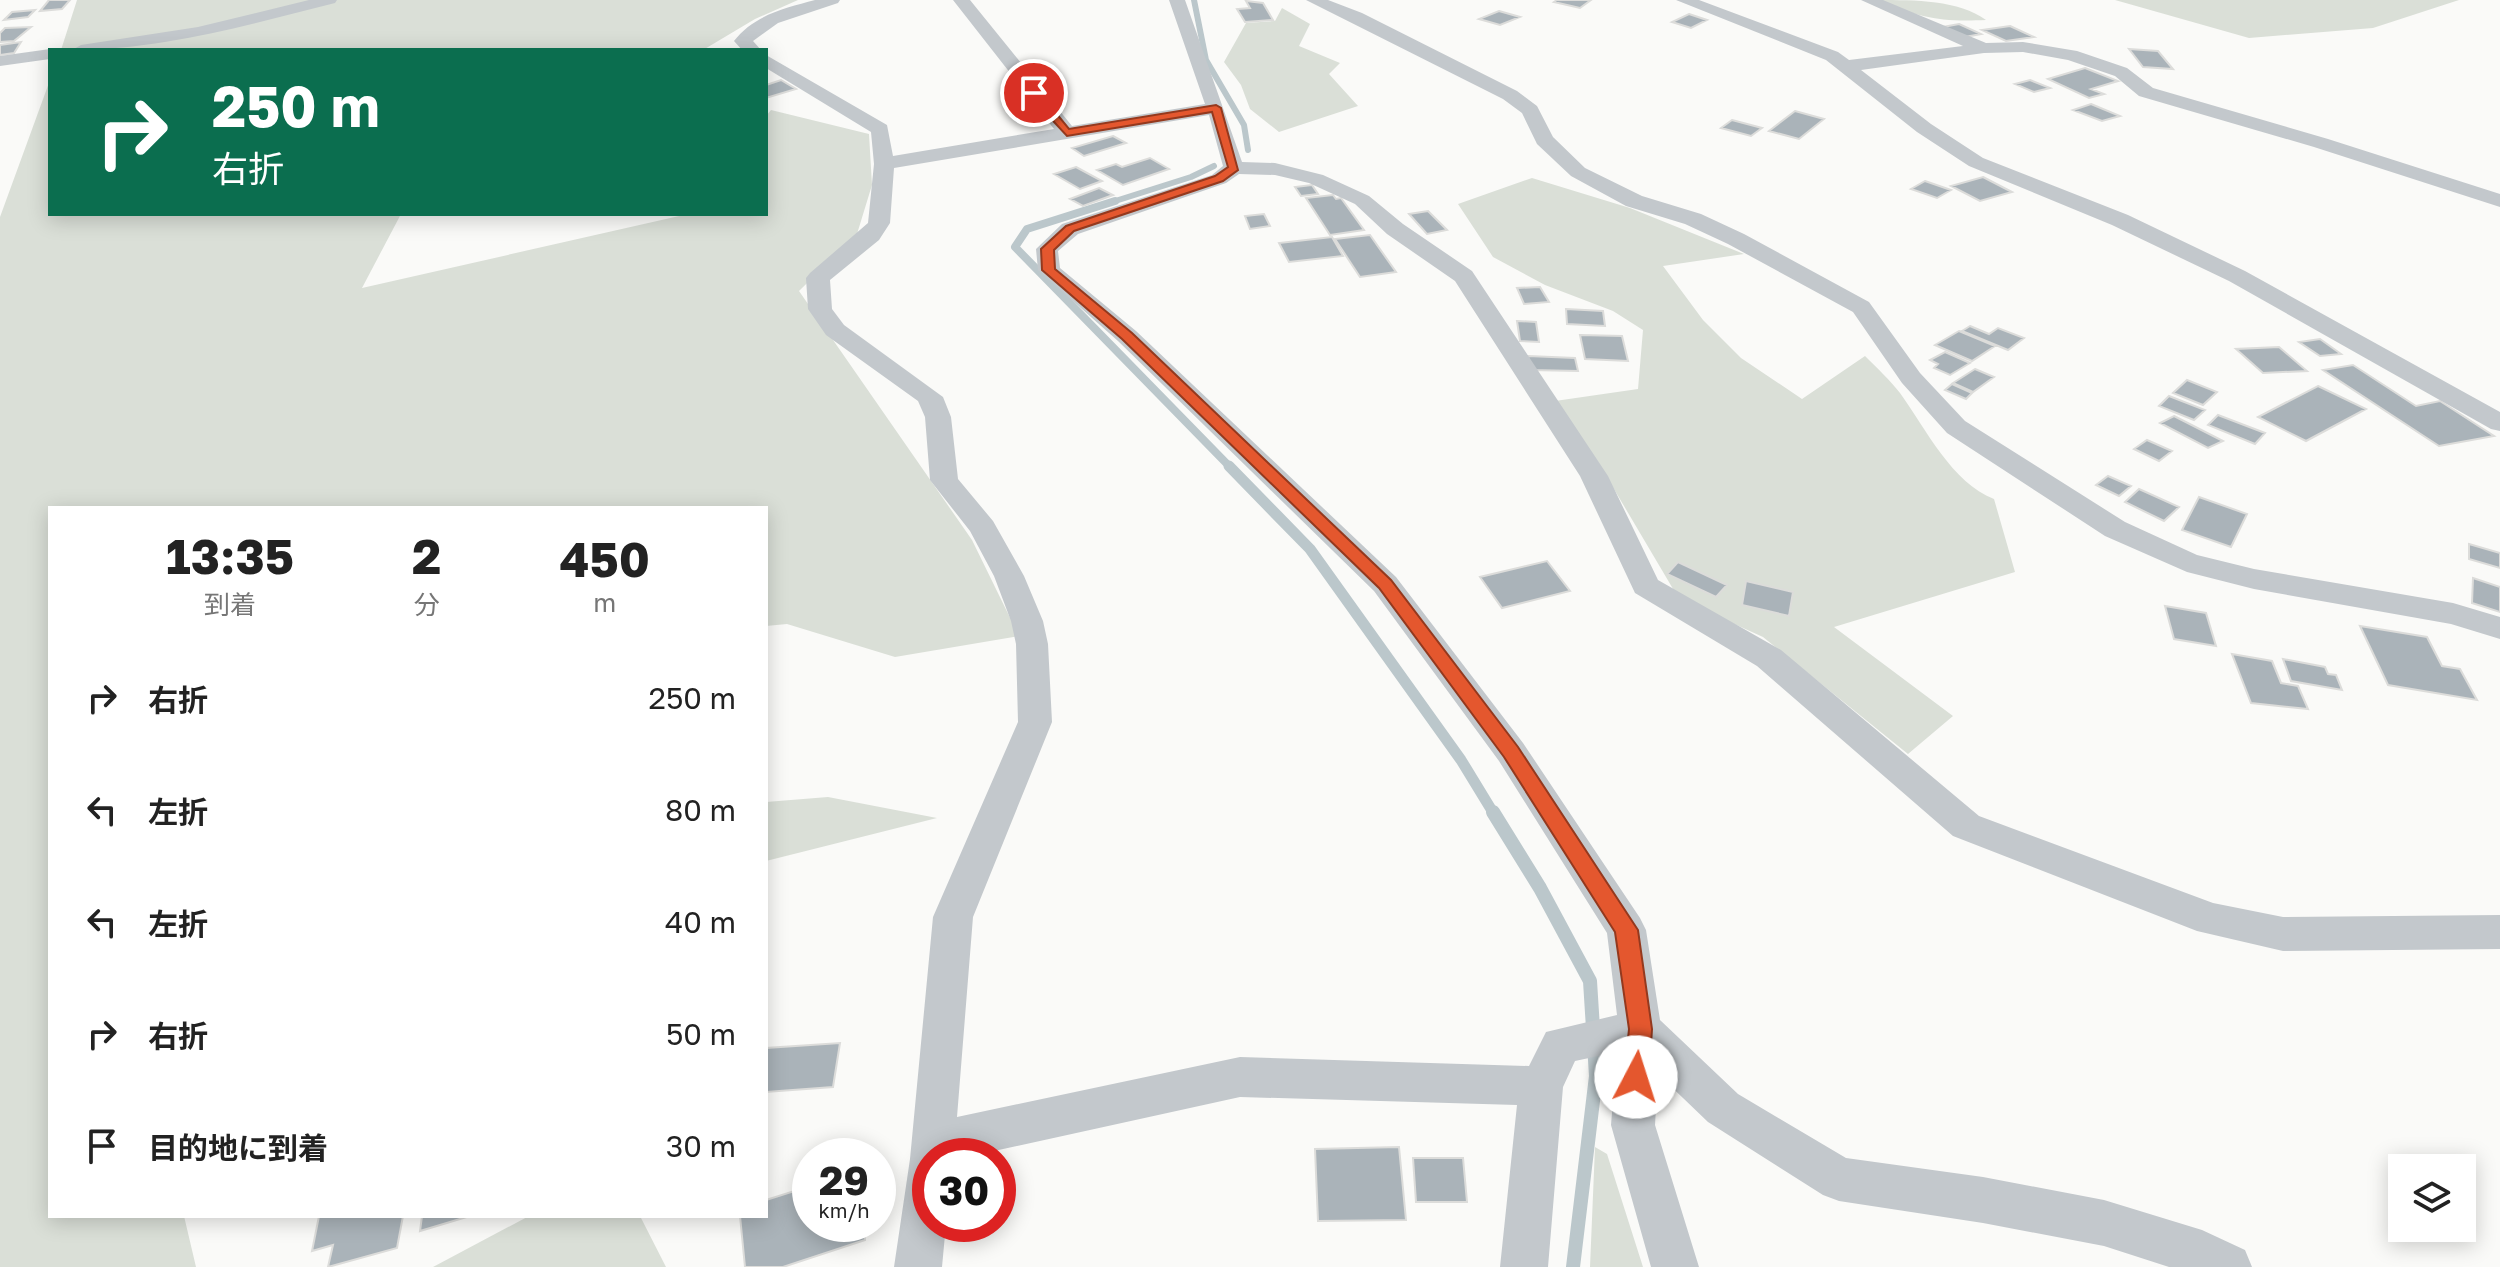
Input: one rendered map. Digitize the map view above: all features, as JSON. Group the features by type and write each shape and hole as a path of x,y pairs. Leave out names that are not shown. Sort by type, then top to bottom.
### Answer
{"street":[{"path":"94,48 198,32 329,0"},
{"path":"750,48 743,41 749,32 765,22 832,0"},
{"path":"961,0 1067,133"},
{"path":"1177,0 1234,168"},
{"path":"1314,0 1356,17 1510,95 1530,110 1544,140 1578,172 1599,184 1634,201 1693,219 1861,307 1911,378 1956,427 2115,529 2187,562 2254,579 2453,614 2500,628"},
{"path":"1684,0 1832,56 1924,128 1976,162 2120,220 2237,276 2500,423"},
{"path":"1869,0 1984,48"},
{"path":"1847,66 1984,48 2023,47 2071,55 2121,72 2146,92 2500,201"},
{"path":"0,61 48,54"},
{"path":"768,61 880,129 884,164 879,223 871,235 818,278 820,309 835,330 930,397 938,417 944,480 990,540 1009,576 1027,621 1032,644 1035,722 953,917 933,1138"},
{"path":"884,164 1216,108"},
{"path":"1675,1267 1633,1125 1640,1029 1626,930 1511,752 1385,584 1127,336 1049,270 1047,249 1070,229 1219,179 1234,168 1275,169 1316,179 1350,195 1464,276 1594,476 1646,586 1769,658 1966,826 2211,919 2283,934 2500,932"},
{"path":"1524,1267 1541,1086 1561,1045 1640,1029"},
{"path":"1640,1029 1723,1108 1839,1179 1983,1200 2104,1223 2202,1254 2228,1267"},
{"path":"998,1138 1240,1077 1541,1086"},
{"path":"918,1267 921,1242"}],"shaded area":[{"path":"77,0 798,0 755,19 706,48 62,48"},
{"path":"1878,0 1950,5 1986,20 1930,18"},
{"path":"2115,0 2459,0 2373,28 2249,38"},
{"path":"1282,8 1310,24 1299,46 1340,63 1329,74 1358,106 1279,132 1250,109 1241,85 1224,62 1246,23 1275,21"},
{"path":"48,85 48,216 400,216 362,288 679,216 768,216 768,114 771,110 869,134 872,185 857,234 799,291 972,540 1019,636 895,657 787,624 768,626 768,506 48,506 48,1218 184,1218 196,1267 0,1267 0,217"},
{"path":"1532,178 1630,208 1744,254 1663,266 1703,320 1741,358 1802,399 1865,356 1900,393 1953,468 1965,481 1994,499 2015,572 1834,627 1953,716 1908,754 1763,637 1679,599 1598,462 1555,401 1638,389 1643,330 1613,311 1545,285 1493,257 1458,204"},
{"path":"828,797 937,818 768,860 768,802"},
{"path":"1595,1147 1607,1154 1643,1267 1590,1267"},
{"path":"525,1218 641,1218 666,1267 433,1267"}],"building":[{"path":"49,0 70,0 62,9 40,11"},
{"path":"1591,0 1580,8 1554,2"},
{"path":"1246,1 1263,3 1273,20 1245,22 1237,9 1250,8"},
{"path":"35,10 28,17 4,20 12,12"},
{"path":"1499,11 1520,17 1500,25 1479,19"},
{"path":"1689,14 1707,20 1691,28 1672,22"},
{"path":"1959,24 1981,34 1965,37 1943,27"},
{"path":"2010,26 2034,37 2006,41 1982,30"},
{"path":"31,27 14,41 0,42 0,33 5,28"},
{"path":"21,42 14,53 0,55 0,45"},
{"path":"2129,49 2158,51 2173,69 2143,67"},
{"path":"2085,68 2118,81 2091,89 2104,94 2089,98 2048,79"},
{"path":"781,80 796,89 768,97 768,84"},
{"path":"2030,80 2050,88 2034,92 2015,84"},
{"path":"2091,104 2120,116 2102,121 2073,110"},
{"path":"1795,111 1824,119 1799,139 1769,131"},
{"path":"1732,120 1762,128 1751,136 1721,128"},
{"path":"1113,136 1126,143 1084,156 1072,148"},
{"path":"1150,158 1169,169 1123,185 1097,170 1116,164 1122,167"},
{"path":"1076,167 1102,181 1080,189 1054,174"},
{"path":"1983,177 2012,192 1980,201 1951,186"},
{"path":"1925,181 1951,190 1937,198 1911,189"},
{"path":"1312,185 1318,194 1301,196 1295,187"},
{"path":"1099,188 1113,195 1083,206 1070,199"},
{"path":"1333,195 1336,199 1341,198 1364,230 1330,235 1306,198"},
{"path":"1428,211 1447,230 1427,234 1409,214"},
{"path":"1264,214 1270,226 1250,229 1245,216"},
{"path":"1370,235 1396,272 1360,277 1335,239"},
{"path":"1332,237 1343,256 1289,262 1279,243"},
{"path":"1540,287 1549,302 1524,304 1517,288"},
{"path":"1566,309 1603,311 1605,326 1567,324"},
{"path":"1517,321 1536,322 1539,342 1520,341"},
{"path":"1970,326 1989,334 1998,328 2024,338 2008,350 1962,331"},
{"path":"1959,331 1995,346 1972,361 1935,345"},
{"path":"1580,335 1622,336 1628,361 1585,359"},
{"path":"2320,339 2341,354 2320,356 2299,342"},
{"path":"2279,347 2307,371 2263,373 2236,349"},
{"path":"1945,352 1970,363 1950,375 1934,368 1938,364 1930,360"},
{"path":"1528,356 1575,358 1578,371 1530,370"},
{"path":"2353,365 2416,406 2440,401 2494,436 2439,446 2323,370"},
{"path":"1975,369 1994,377 1973,392 1953,383"},
{"path":"2187,380 2217,392 2203,405 2173,393"},
{"path":"1952,384 1972,393 1966,399 1945,390"},
{"path":"2318,386 2366,409 2306,441 2258,417"},
{"path":"2169,396 2205,410 2194,420 2159,406"},
{"path":"2218,415 2265,433 2255,444 2208,425"},
{"path":"2174,416 2223,441 2208,448 2160,423"},
{"path":"2147,440 2172,451 2159,461 2134,449"},
{"path":"2108,476 2131,486 2119,496 2096,485"},
{"path":"2139,489 2179,507 2164,521 2125,502"},
{"path":"2199,497 2247,514 2231,547 2182,530"},
{"path":"2469,544 2500,553 2500,568 2469,559"},
{"path":"1547,561 1570,591 1502,608 1480,577"},
{"path":"1678,562 1727,585 1716,597 1667,574"},
{"path":"2473,578 2500,587 2500,612 2472,603"},
{"path":"1746,581 1793,592 1789,616 1742,605"},
{"path":"2165,606 2206,613 2216,646 2174,639"},
{"path":"2360,626 2427,637 2442,666 2460,669 2477,700 2388,685"},
{"path":"2232,654 2272,661 2281,683 2298,686 2308,709 2251,703"},
{"path":"2283,659 2325,667 2328,674 2336,675 2342,690 2291,681"},
{"path":"840,1043 833,1087 768,1092 768,1048"},
{"path":"1399,1147 1406,1220 1318,1221 1315,1149"},
{"path":"1413,1158 1463,1158 1467,1202 1416,1202"},
{"path":"792,1192 792,1242 859,1242 783,1267 745,1267 740,1218 768,1218 768,1199"},
{"path":"319,1218 403,1218 397,1248 328,1267 333,1245 312,1251"},
{"path":"422,1218 463,1218 420,1231"}],"waterway":[{"path":"1194,0 1206,60 1244,125 1248,150"},
{"path":"1109,203 1191,177 1214,166"},
{"path":"1115,201 1027,229 1015,247 1231,468"},
{"path":"1229,466 1310,549 1461,760 1494,814"},
{"path":"1493,812 1540,888 1590,981 1596,1076 1573,1267"}],"route":[{"path":"1034,93 1067,133 1216,108 1234,168 1219,179 1070,229 1047,249 1049,270 1127,336 1385,584 1511,752 1626,930 1640,1029 1636,1077"}]}
